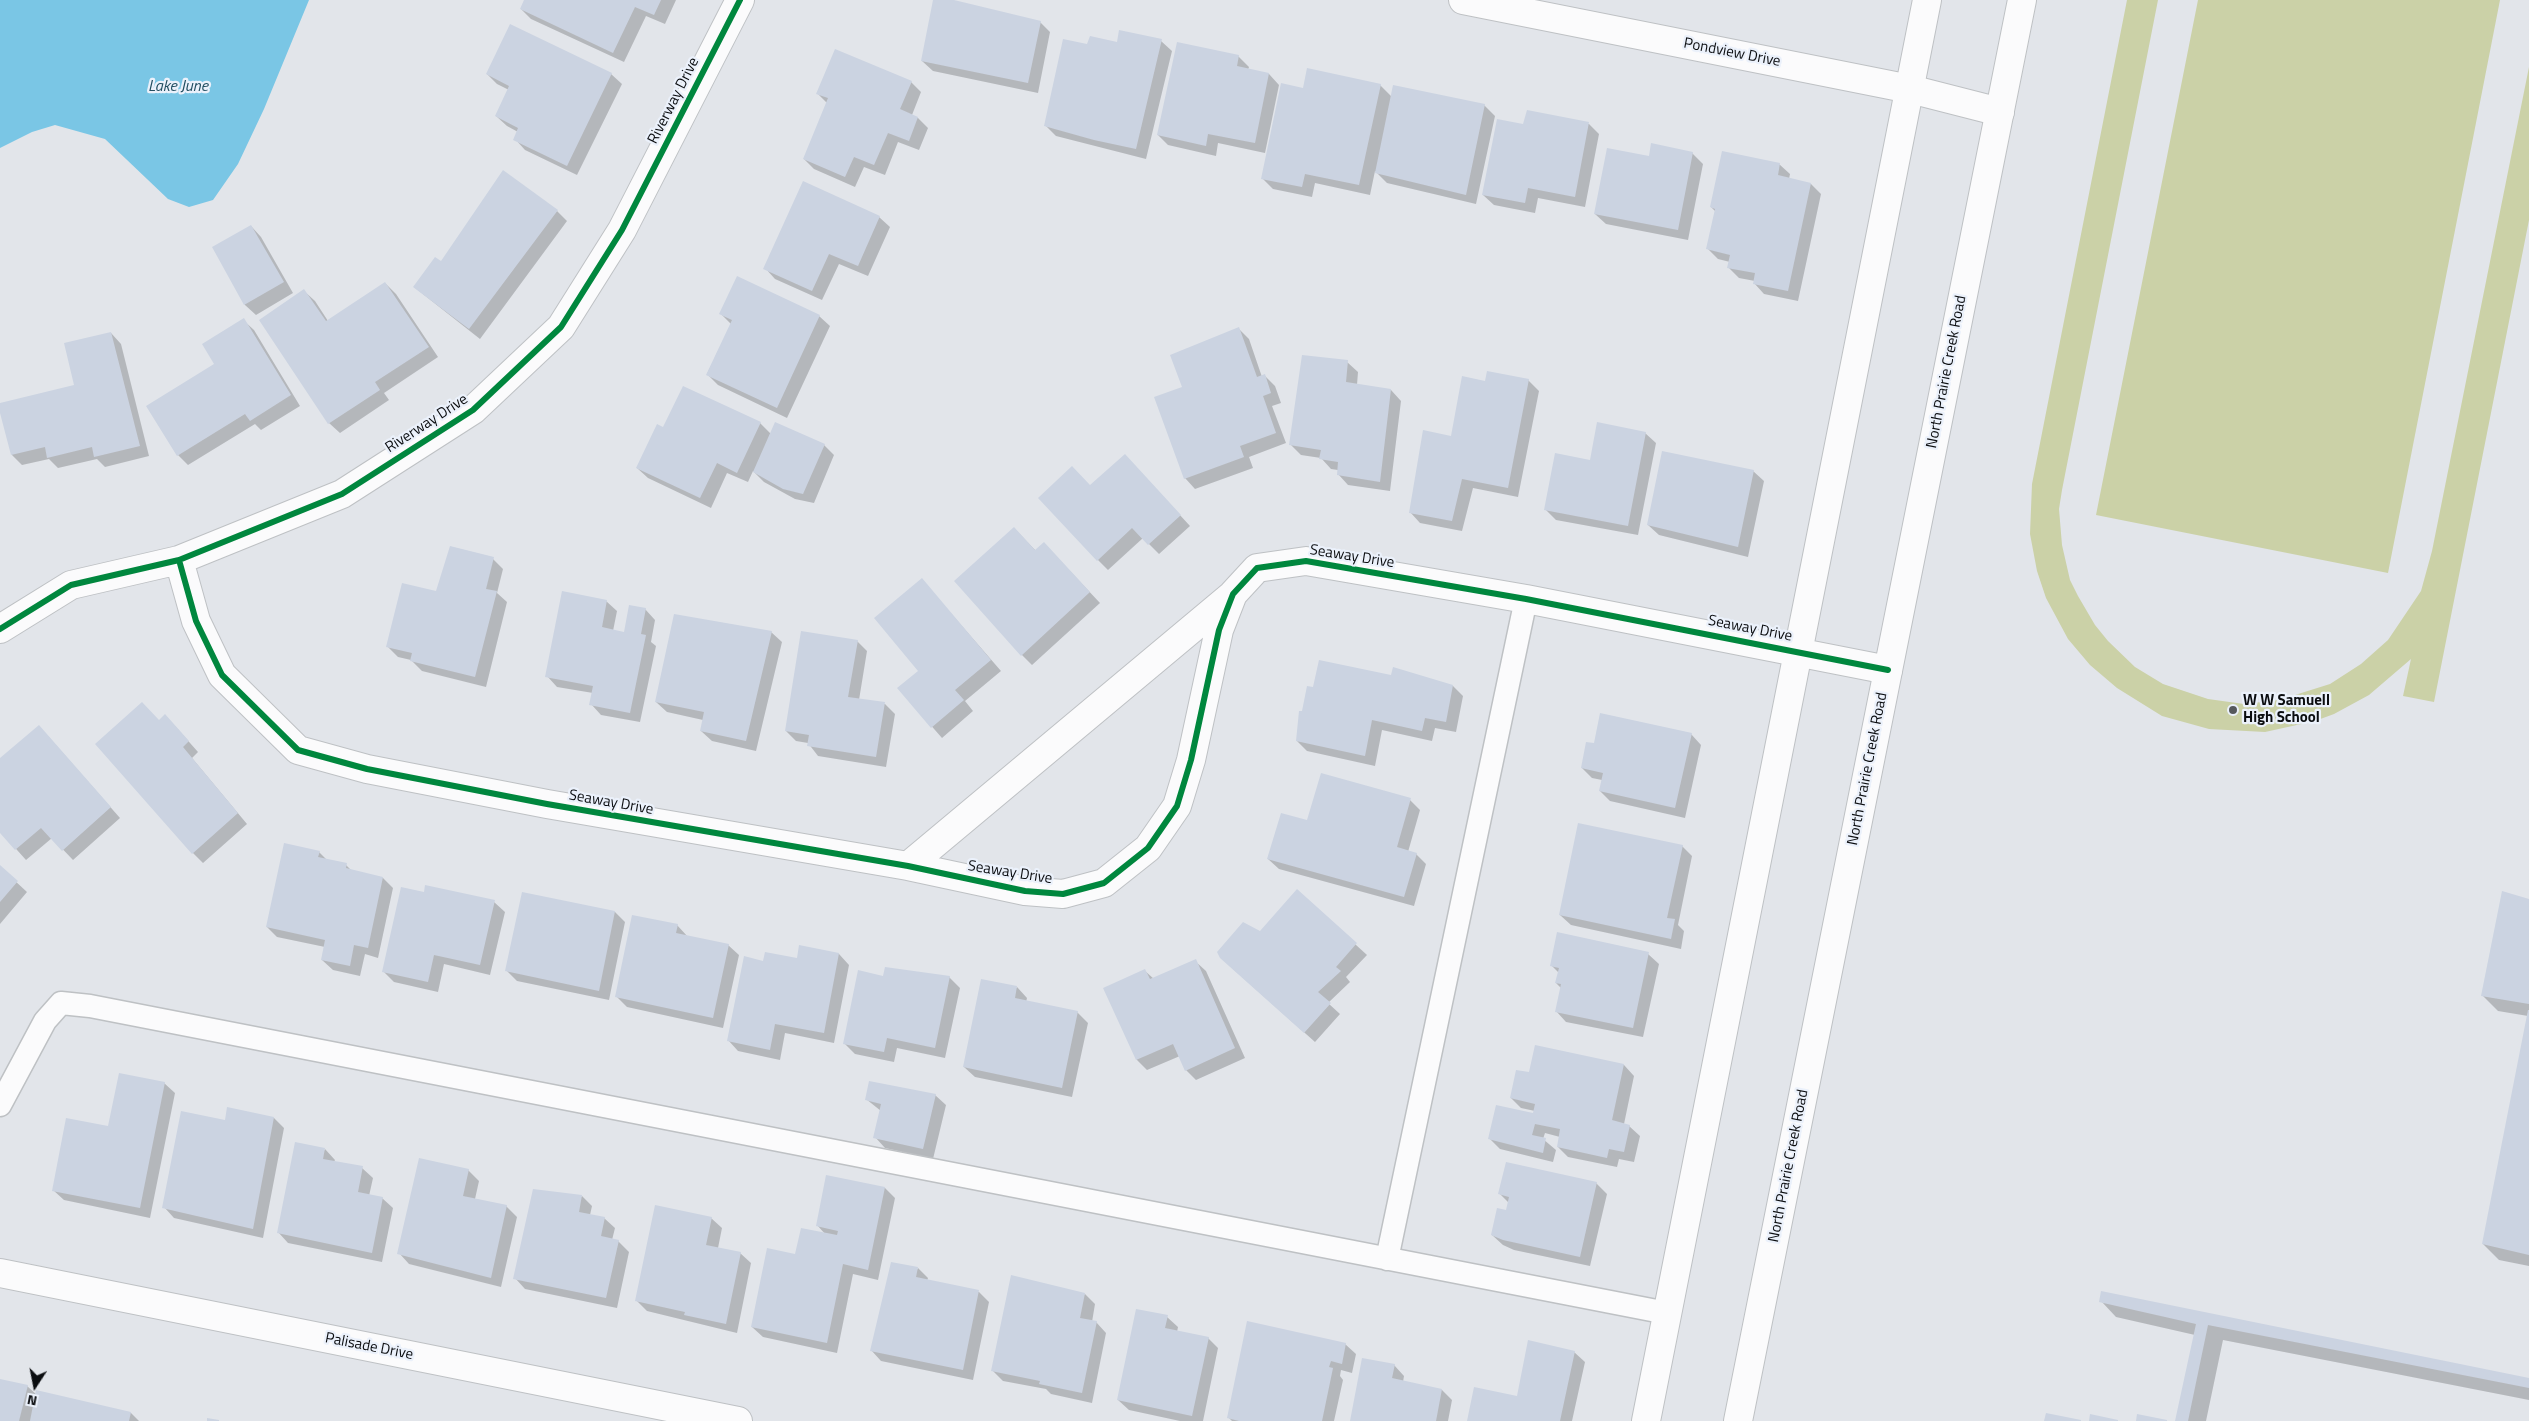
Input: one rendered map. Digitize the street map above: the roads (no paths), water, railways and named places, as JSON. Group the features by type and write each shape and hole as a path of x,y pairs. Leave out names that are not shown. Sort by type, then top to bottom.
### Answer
{"street":[{"name":"Riverway Drive","path":"0,629 71,585 179,560 342,494 473,410 562,327 622,230 740,0"},
{"name":"Pondview Drive","path":"1463,0 1910,89 2000,112"},
{"path":"1646,1421 1927,0"},
{"name":"North Prairie Creek Road","path":"1738,1421 2022,0"},
{"name":"Seaway Drive","path":"179,560 196,621 222,675 298,750 367,769 538,802 908,866 1025,891 1063,894 1104,883 1148,848 1177,806 1191,760 1219,630 1233,594"},
{"name":"Seaway Drive","path":"908,866 1233,594 1257,568 1306,561 1526,599 1888,670"},
{"name":"Palisade Drive","path":"0,1273 738,1421"}],"lane":[{"path":"1387,1259 1526,599"},
{"path":"0,1105 45,1021 61,1004 90,1006 1667,1313"}],"water":[{"name":"Lake June","path":"0,0 309,0 264,109 238,164 213,200 189,207 168,199 105,139 55,125 32,132 0,148"}],"place":[{"name":"W W Samuell High School","path":"2233,710"}]}
